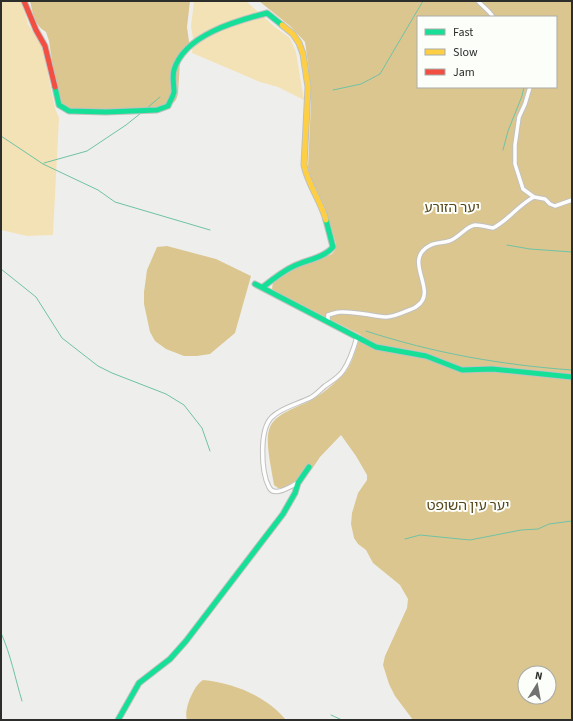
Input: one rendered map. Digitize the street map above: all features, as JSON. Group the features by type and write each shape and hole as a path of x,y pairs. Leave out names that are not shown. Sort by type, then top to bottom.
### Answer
{"street":[{"path":"24,1 36,30 45,46 59,105 69,111 139,112 157,110 168,106 173,95 173,71 183,53 192,45 208,35 239,21 267,13 293,34 299,43 308,87 307,136 304,165 306,176 321,206 333,247 322,256 301,262 286,270 263,287"},
{"path":"478,1 484,8 490,11 493,16"},
{"path":"530,88 519,117 515,145 515,164 523,189 534,197 545,199 550,204 555,206 572,200"},
{"path":"328,322 328,315 339,312 387,317 402,313 418,306 424,296 423,283 418,265 420,253 429,246 457,237 471,226 482,225 493,228 534,197"},
{"path":"255,284 376,347 426,356 462,370 492,369 572,377"},
{"path":"298,483 279,492 272,492 269,489 263,457 264,436 267,423 271,417 278,412 312,397 343,371 350,359 357,337"},
{"path":"118,720 139,683 170,659 186,642 283,514 295,493 298,483 309,467"}],"shaded area":[{"path":"1,1 22,1 28,24 42,46 55,108 59,118 53,235 27,236 1,230"},
{"path":"194,1 246,1 275,27 290,38 296,52 304,100 278,87 260,82 192,53 193,39 191,26"}],"green space":[{"path":"30,1 190,1 187,27 190,49 180,62 178,94 176,100 168,108 161,110 76,110 64,105 57,95 49,41 46,32 36,23"},
{"path":"259,1 572,1 572,720 413,720 395,696 389,684 383,665 385,656 407,608 408,599 400,585 373,563 366,550 358,544 354,538 351,524 352,513 358,493 367,480 367,475 356,456 341,435 320,457 312,469 301,478 283,488 278,488 274,485 268,442 269,430 272,424 281,415 321,394 346,372 361,335 279,294 272,289 273,282 296,268 332,254 335,250 336,244 324,205 311,178 308,167 311,103 305,42 290,26"},
{"path":"167,246 216,259 251,276 235,333 210,354 184,356 166,349 155,341 150,332 144,304 147,270 157,247"},
{"path":"203,680 226,684 249,692 269,704 286,720 187,720 186,716 190,698 196,687"}],"waterway":[{"path":"333,90 361,84 380,74 423,1"},
{"path":"481,1 484,4"},
{"path":"503,150 508,131 524,88"},
{"path":"147,108 160,97"},
{"path":"44,163 87,151 141,113"},
{"path":"1,136 43,164 98,190 115,202 210,230"},
{"path":"507,245 530,249 572,252"},
{"path":"1,269 36,297 62,338 98,366 166,394 184,405 202,428 210,451"},
{"path":"366,331 417,346 468,357 520,365 572,370"},
{"path":"405,539 420,535 470,540 521,530 538,529 549,524 572,521"},
{"path":"1,633 10,658 22,701"},
{"path":"331,715 342,720"}],"traffic: fast":[{"path":"55,87 59,105 69,111 106,112 157,110 168,106 174,92 174,70 188,47 213,31 241,20 267,13 282,25"},
{"path":"263,287 286,270 325,254 333,247 326,220"},
{"path":"255,284 376,347 426,356 462,370 492,369 572,377"},
{"path":"118,720 139,683 170,659 186,641 283,514 295,493 298,483 309,467"}],"traffic: slow":[{"path":"282,25 293,34 299,43 303,54 308,87 304,165 308,179 326,220"}],"traffic: jam":[{"path":"24,1 36,30 45,46 55,87"}],"park label":[{"name":"יער הזורע","path":"452,208"},
{"name":"יער עין השופט","path":"468,506"}]}
